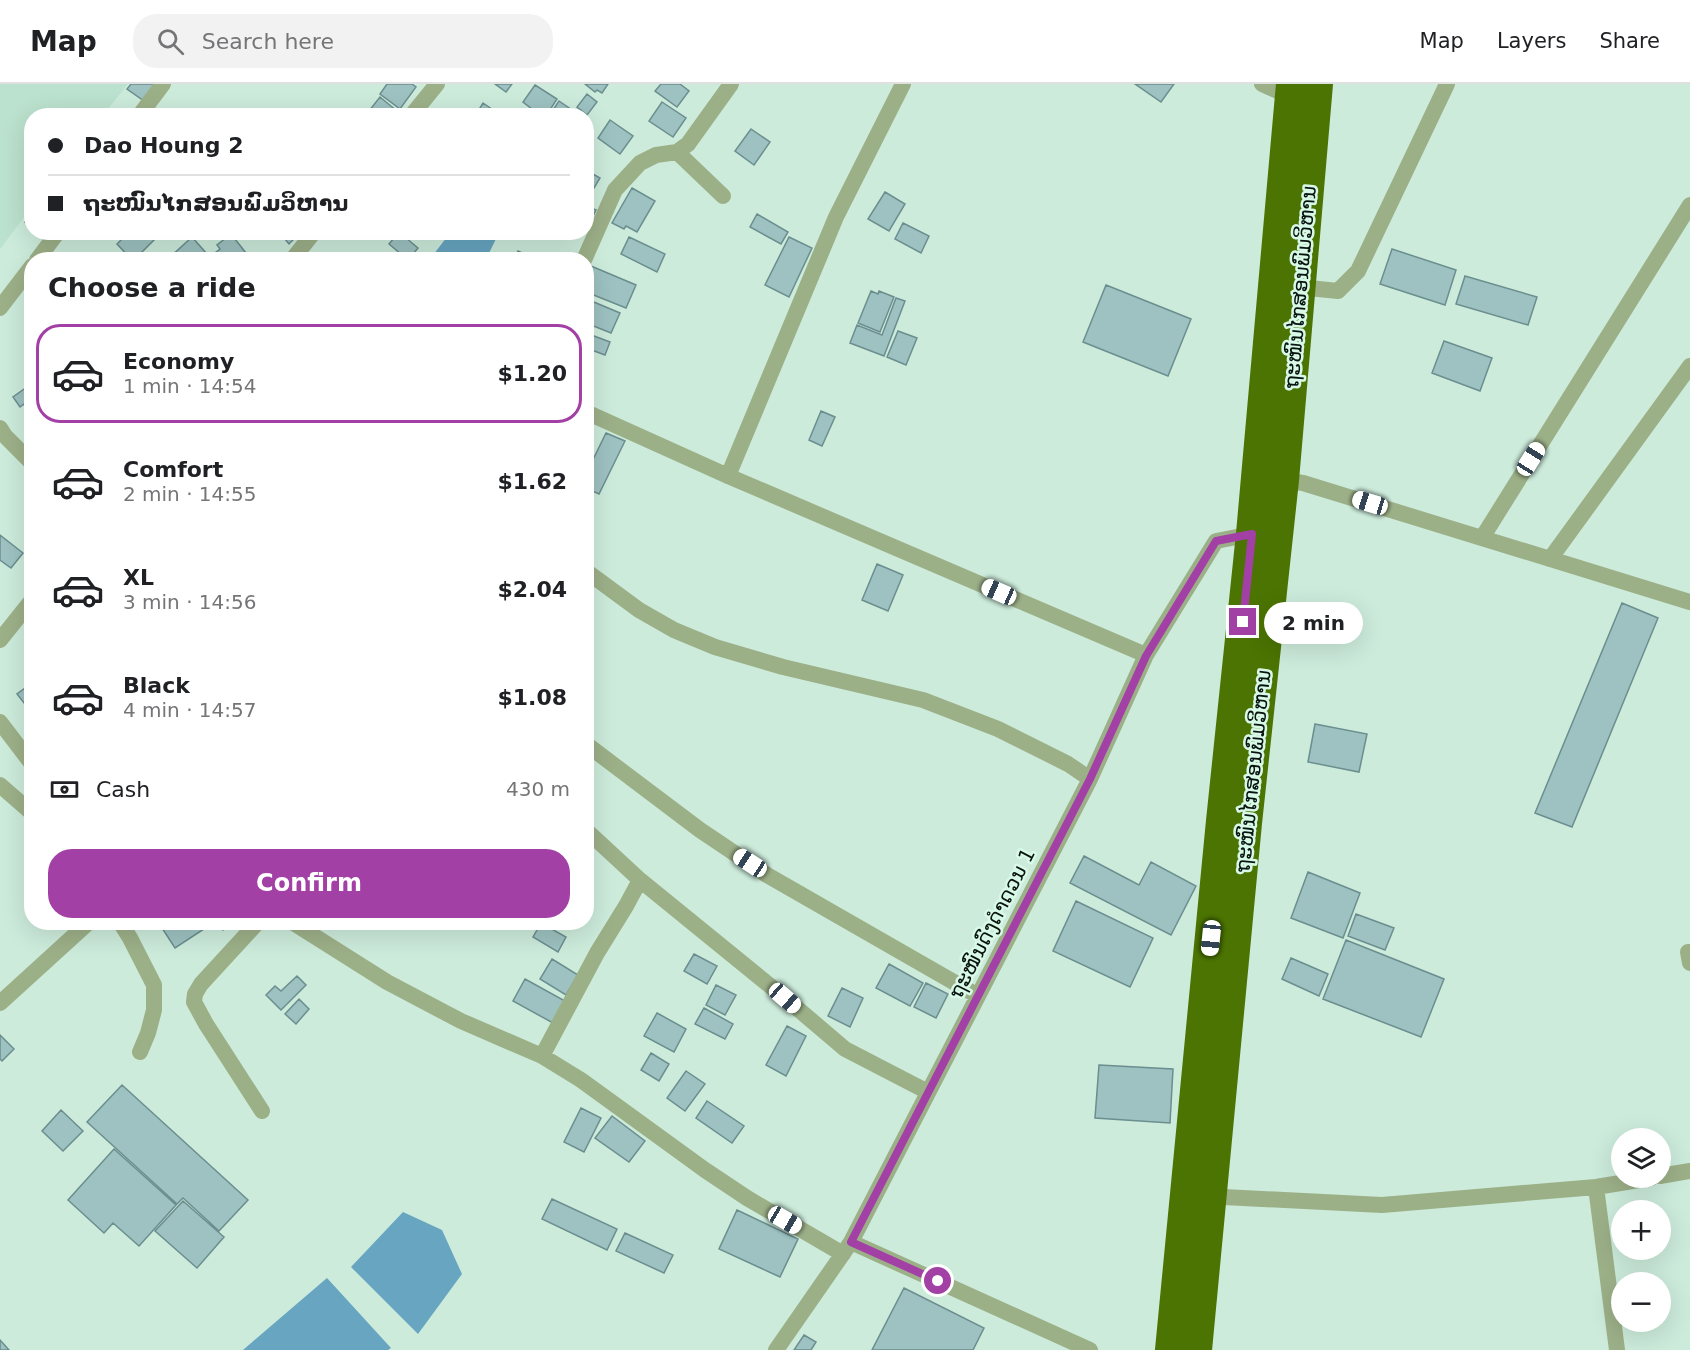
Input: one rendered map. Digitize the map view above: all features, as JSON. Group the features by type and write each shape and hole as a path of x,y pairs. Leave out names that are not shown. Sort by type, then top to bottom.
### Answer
{"highway":[{"name":"ຖະໜົນໄກສອນພົມວິຫານ","path":"1171,1350 1198,1195 1245,835 1283,480 1299,287 1304,91"},
{"name":"ຖະໜົນໄກສອນພົມວິຫານ","path":"1196,1350 1198,1195 1221,833 1252,534 1304,91"}],"street":[{"path":"145,108 163,84"},
{"path":"418,108 437,84"},
{"path":"594,237 615,190 639,164 656,155 677,152 688,144 731,84"},
{"path":"728,476 836,217 903,84"},
{"path":"1262,84 1304,91"},
{"path":"1299,287 1338,291 1358,271 1447,84"},
{"path":"677,152 723,196"},
{"path":"1482,538 1690,205"},
{"path":"298,252 308,240"},
{"path":"0,308 24,276"},
{"path":"1550,559 1690,366"},
{"path":"594,416 728,476 1146,656"},
{"path":"0,428 24,456"},
{"path":"1283,480 1303,483 1690,602"},
{"name":"ຖະໜົນດົງດຳດວນ 1","path":"777,1350 847,1248 1090,779 1146,656 1216,541 1252,534"},
{"path":"594,577 639,610 674,630 715,647 783,668 923,700 998,729 1068,764 1090,779"},
{"path":"0,640 24,610"},
{"path":"0,723 24,754"},
{"path":"594,750 700,830 767,875 978,996"},
{"path":"0,785 24,806"},
{"path":"594,837 640,880 845,1049 928,1092"},
{"path":"542,1056 597,953 640,880"},
{"path":"0,1003 80,930"},
{"path":"125,930 154,985 154,1010 140,1052"},
{"path":"251,930 201,984 195,994 194,1002 262,1111"},
{"path":"305,930 387,982 461,1021 542,1056 581,1080 747,1198 847,1248 1090,1350"},
{"path":"1690,952 1688,952 1690,963"},
{"path":"1671,1174 1690,1171"},
{"path":"1198,1195 1382,1205 1611,1185"},
{"path":"1596,1187 1617,1350"}],"shaded area":[{"path":"0,84 128,84 109,108 24,108 24,217 0,249"}],"water":[{"path":"445,240 496,240 490,252 435,252"},
{"path":"403,1212 442,1230 462,1274 418,1334 351,1267"},
{"path":"327,1278 391,1348 388,1350 243,1350"}],"building":[{"path":"131,84 156,84 144,101 127,89"},
{"path":"387,84 412,84 416,87 401,108 380,94"},
{"path":"495,84 512,84 506,92"},
{"path":"585,84 608,84 602,93 597,90 595,92"},
{"path":"661,84 680,84 689,91 677,107 655,91"},
{"path":"1135,84 1174,84 1161,102"},
{"path":"535,85 557,99 551,108 531,108 523,102"},
{"path":"587,94 597,102 592,108 577,107"},
{"path":"380,97 393,108 371,108"},
{"path":"559,101 569,108 554,108"},
{"path":"662,102 686,118 673,137 649,121"},
{"path":"483,103 490,108 480,108"},
{"path":"610,120 633,136 620,154 598,138"},
{"path":"751,129 770,142 754,165 735,151"},
{"path":"594,175 600,178 594,188"},
{"path":"632,188 655,201 637,232 626,226 624,229 612,223"},
{"path":"885,192 905,204 889,231 868,219"},
{"path":"757,214 788,232 781,244 750,227"},
{"path":"903,223 929,236 921,253 895,239"},
{"path":"629,237 665,254 657,272 621,254"},
{"path":"789,237 812,248 789,297 765,285"},
{"path":"121,240 154,240 142,252 124,252 117,244"},
{"path":"189,240 195,240 205,252 176,252"},
{"path":"223,240 236,240 245,252 216,252 220,249 217,245"},
{"path":"392,240 408,240 418,248 415,252 398,252 389,244"},
{"path":"1392,249 1456,270 1445,305 1380,284"},
{"path":"594,267 636,285 626,308 594,295"},
{"path":"1465,276 1537,297 1528,325 1456,304"},
{"path":"1106,285 1191,319 1168,376 1083,342"},
{"path":"871,291 878,294 879,291 894,297 880,332 858,323"},
{"path":"896,298 905,301 884,356 850,343 857,325 882,335"},
{"path":"594,302 620,313 611,333 594,326"},
{"path":"898,331 917,338 906,365 887,357"},
{"path":"594,336 610,342 605,355 594,351"},
{"path":"1444,341 1492,358 1480,391 1432,373"},
{"path":"24,389 24,404 20,407 13,397"},
{"path":"821,411 835,417 822,446 809,440"},
{"path":"606,433 625,441 599,494 594,492 594,458"},
{"path":"0,535 23,553 11,568 0,560"},
{"path":"877,564 903,575 888,611 862,600"},
{"path":"1622,603 1658,618 1572,827 1535,813"},
{"path":"24,689 24,703 17,694"},
{"path":"1315,724 1367,734 1359,772 1308,762"},
{"path":"1084,856 1139,885 1151,862 1196,886 1171,935 1070,883"},
{"path":"1308,872 1360,893 1343,938 1291,918"},
{"path":"1076,901 1153,938 1130,987 1053,951"},
{"path":"1356,914 1394,928 1385,950 1348,936"},
{"path":"163,930 202,930 175,948"},
{"path":"537,930 554,930 566,937 558,952 533,937"},
{"path":"1346,940 1444,979 1421,1037 1323,999"},
{"path":"694,954 717,966 707,984 684,971"},
{"path":"1291,958 1328,974 1319,996 1282,979"},
{"path":"552,959 578,975 566,995 540,979"},
{"path":"889,964 923,983 910,1006 876,988"},
{"path":"297,976 306,985 281,1010 266,995 275,986 281,991"},
{"path":"525,979 565,1001 553,1023 513,1001"},
{"path":"926,983 948,994 936,1018 914,1007"},
{"path":"716,985 736,995 725,1015 706,1005"},
{"path":"842,988 863,998 850,1027 828,1016"},
{"path":"299,999 309,1009 296,1024 285,1014"},
{"path":"704,1008 733,1024 725,1039 695,1024"},
{"path":"657,1013 686,1029 674,1052 644,1036"},
{"path":"787,1026 806,1036 786,1076 766,1065"},
{"path":"0,1035 14,1049 2,1061 0,1059"},
{"path":"651,1053 669,1064 659,1081 641,1070"},
{"path":"1099,1065 1173,1069 1170,1123 1095,1118"},
{"path":"686,1071 705,1084 685,1111 667,1098"},
{"path":"122,1085 248,1200 219,1231 183,1198 177,1204 87,1122"},
{"path":"707,1101 744,1126 732,1143 696,1118"},
{"path":"581,1108 601,1118 584,1152 564,1142"},
{"path":"61,1110 83,1131 63,1151 42,1131"},
{"path":"612,1116 645,1141 629,1162 595,1138"},
{"path":"114,1149 176,1205 139,1246 113,1223 104,1233 68,1200"},
{"path":"552,1199 617,1229 607,1250 542,1219"},
{"path":"183,1201 224,1237 197,1268 155,1231"},
{"path":"737,1210 798,1239 780,1277 719,1249"},
{"path":"625,1233 673,1255 664,1273 616,1251"},
{"path":"904,1288 984,1328 973,1350 872,1350"},
{"path":"804,1335 816,1342 811,1350 794,1350"},
{"path":"0,1340 9,1350 0,1350"}],"route":[{"path":"938,1281 851,1242 1090,779 1146,656 1216,541 1252,534 1243,622"}]}
